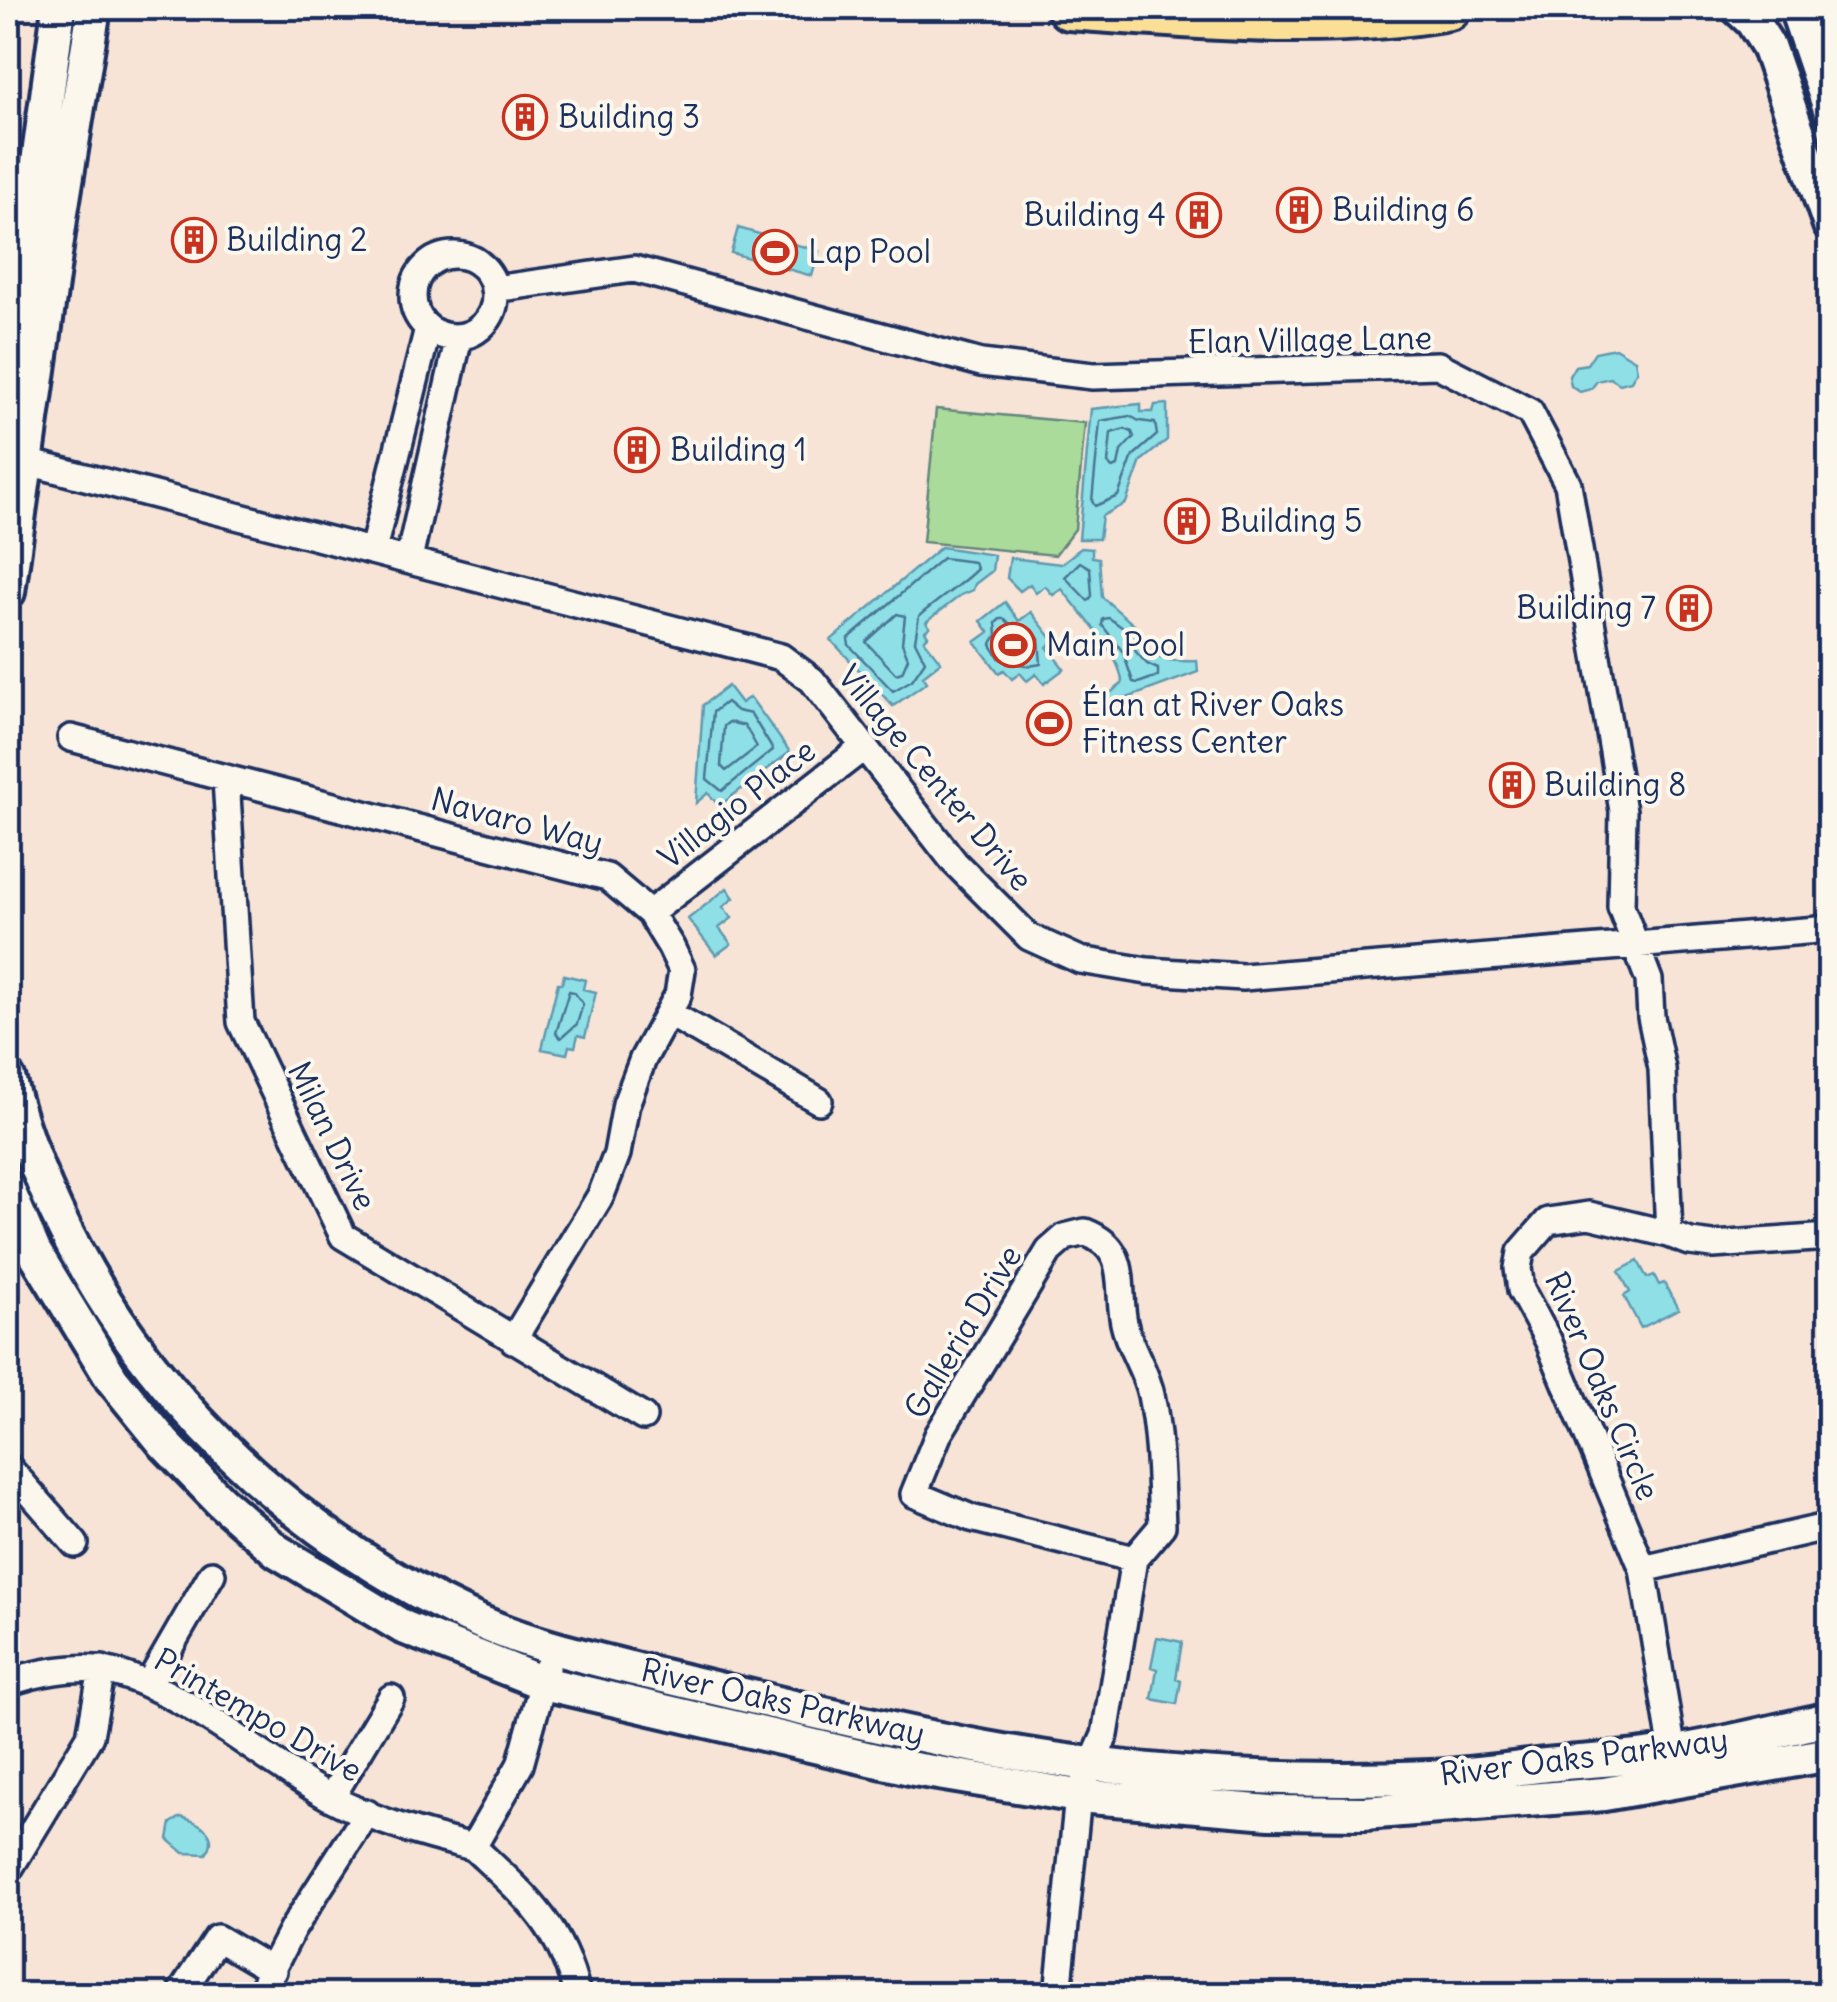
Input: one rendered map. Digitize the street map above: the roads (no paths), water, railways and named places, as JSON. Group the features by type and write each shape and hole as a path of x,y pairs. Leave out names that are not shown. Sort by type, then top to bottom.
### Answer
{"highway":[{"path":"1069,8 1182,16 1346,19 1396,17 1449,8"}],"street":[{"path":"8,592 17,460 94,8"},
{"path":"1738,8 1768,46 1830,225"},
{"path":"1796,8 1830,109"},
{"path":"59,10 69,52 52,174 52,197 61,212"},
{"path":"8,383 59,10"},
{"path":"450,255 474,260 491,277 494,289 494,305 487,320 474,331 459,336 442,335 428,328 414,308 414,284 420,273 438,258 450,255"},
{"name":"Elan Village Lane","path":"494,289 634,269 981,363 1093,376 1438,365 1530,412 1568,484 1624,811 1622,907 1650,980 1651,1017 1662,1069 1669,1234"},
{"path":"17,460 14,436 32,308 21,281"},
{"path":"373,550 428,328"},
{"path":"409,560 459,336"},
{"name":"Village Center Drive","path":"17,460 781,658 812,680 955,863 1029,937 1080,960 1147,970 1244,976 1830,929"},
{"name":"Navaro Way","path":"71,738 607,877 650,913 682,970 678,995 643,1059 626,1104 617,1154 601,1195 513,1340"},
{"name":"Villagio Place","path":"650,913 864,747"},
{"name":"Milan Drive","path":"226,779 241,1022 343,1236 642,1417"},
{"path":"669,1013 819,1101"},
{"name":"River Oaks Parkway","path":"8,1078 34,1161 94,1284 142,1354 196,1421 244,1470 301,1518 428,1597 483,1624 552,1648 861,1723 1090,1764 1263,1777 1434,1776 1675,1768 1830,1754"},
{"name":"River Oaks Parkway","path":"8,1190 34,1251 112,1379 220,1501 277,1551 403,1627 543,1683 914,1769 1078,1796 1201,1808 1364,1813 1604,1794 1830,1719"},
{"name":"River Oaks Circle","path":"1675,1768 1643,1569 1548,1340 1521,1290 1521,1252 1548,1221 1589,1215 1690,1242 1830,1237"},
{"name":"Galleria Drive","path":"1058,1994 1078,1796 1105,1735 1134,1559 1162,1526 1159,1450 1151,1392 1124,1324 1119,1264 1104,1239 1086,1232 1064,1237 1050,1252 938,1435 914,1494 971,1518 1134,1559"},
{"path":"8,1467 76,1544"},
{"path":"1643,1569 1830,1526"},
{"path":"148,1685 212,1574"},
{"path":"552,1648 520,1765 473,1846 538,1908 564,1950 578,1994"},
{"path":"8,1870 90,1736 102,1669"},
{"name":"Printempo Drive","path":"8,1683 33,1673 102,1669 148,1685 331,1798 415,1833 473,1846"},
{"path":"331,1798 390,1698"},
{"path":"259,1994 292,1930 366,1813"},
{"path":"180,1994 217,1938 273,1971"}],"water":[{"name":"Lap Pool","path":"738,228 819,251 812,276 731,253"},
{"path":"1615,348 1635,360 1637,371 1631,381 1620,384 1610,378 1580,392 1571,386 1569,376 1575,366 1587,364 1595,352"},
{"path":"1141,404 1141,412 1153,412 1155,405 1167,404 1167,440 1141,461 1126,503 1102,516 1099,539 1079,539 1091,409"},
{"path":"941,547 994,555 992,571 973,590 926,622 930,627 924,640 941,662 923,676 927,682 893,706 831,640"},
{"path":"1081,548 1092,549 1092,557 1099,558 1102,597 1142,632 1148,649 1169,660 1197,661 1198,672 1111,704 1105,697 1122,684 1116,661 1062,589 1053,595 1045,586 1036,593 1030,584 1020,591 1007,578 1010,558 1061,564"},
{"name":"Main Pool","path":"1005,602 1019,621 1031,612 1054,641 1047,647 1064,669 1044,684 1036,674 1027,681 1020,673 1012,679 1004,670 999,673 975,642 989,632 981,621"},
{"path":"728,686 741,703 750,697 790,752 719,806 708,793 696,803 703,705"},
{"path":"727,888 734,898 723,907 732,918 719,928 731,944 716,955 688,919"},
{"path":"564,975 585,980 583,989 596,992 585,1037 578,1035 575,1047 569,1046 567,1054 542,1049 558,983 562,983"},
{"path":"1638,1261 1647,1278 1654,1275 1659,1285 1664,1283 1678,1309 1641,1328 1624,1296 1630,1292 1619,1271"},
{"path":"1157,1637 1182,1642 1176,1679 1181,1681 1177,1704 1152,1699 1157,1669 1151,1667"},
{"path":"181,1817 201,1825 209,1834 206,1854 184,1853 168,1839 171,1823"}],"place":[{"name":"Building 3","path":"525,117"},
{"name":"Building 6","path":"1299,210"},
{"name":"Building 4","path":"1199,215"},
{"name":"Building 2","path":"194,240"},
{"name":"Lap Pool","path":"775,252"},
{"name":"Building 1","path":"637,450"},
{"name":"Building 5","path":"1187,521"},
{"name":"Building 7","path":"1689,608"},
{"name":"Main Pool","path":"1013,645"},
{"name":"Élan at River Oaks Fitness Center","path":"1049,723"},
{"name":"Building 8","path":"1512,785"}]}
